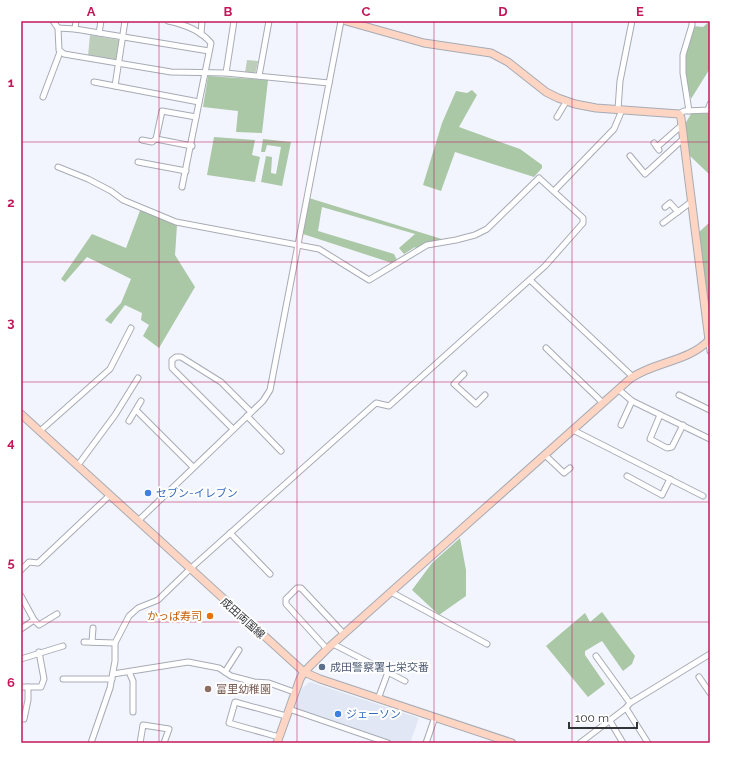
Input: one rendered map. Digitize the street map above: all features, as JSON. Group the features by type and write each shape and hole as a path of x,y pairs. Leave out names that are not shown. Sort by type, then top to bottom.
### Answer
{"street":[{"path":"43,97 60,52 58,28 53,21"},
{"path":"75,29 76,21"},
{"path":"99,33 101,21"},
{"path":"115,86 125,21"},
{"path":"168,21 175,22 201,34 211,43 196,117 192,146 182,187"},
{"path":"201,34 202,21"},
{"path":"226,73 234,21"},
{"path":"259,76 269,21"},
{"path":"138,521 266,398 270,388 341,21"},
{"path":"346,21 424,43 491,53 508,62 546,92 566,102 586,107 679,114 689,111 709,110 710,104"},
{"path":"555,190 614,129 620,109 620,81 632,21"},
{"path":"689,111 683,73 683,55 692,21"},
{"path":"58,28 75,29 209,51"},
{"path":"60,52 171,72 226,73 329,82"},
{"path":"94,82 199,102"},
{"path":"557,117 566,102"},
{"path":"156,139 162,111 196,117"},
{"path":"679,114 682,125 710,340 710,351"},
{"path":"657,147 682,125"},
{"path":"142,140 152,142 156,139 192,146"},
{"path":"630,156 646,174 683,139"},
{"path":"138,162 186,171"},
{"path":"58,167 88,179 111,191 123,200 176,222 319,249 365,279 372,280 427,245 475,235 487,229 539,178 555,190 583,218 584,223 545,266 403,395 389,406 376,403 190,569 158,600 138,608 129,616 115,643 112,677 91,743"},
{"path":"663,223 691,202"},
{"path":"665,207 670,203 678,212"},
{"path":"530,280 633,377"},
{"path":"40,431 110,369 131,328"},
{"path":"388,743 287,712 235,702 229,723 279,741 287,712 294,692 304,672 327,649 618,389 633,377 648,368 689,355 710,340"},
{"path":"546,348 603,403"},
{"path":"233,429 172,368 172,360 176,357 181,357 221,382 281,452"},
{"path":"464,374 454,384 476,404 485,395"},
{"path":"78,465 115,415 138,378"},
{"path":"618,389 632,401 710,439"},
{"path":"679,395 710,410"},
{"path":"129,421 141,401"},
{"path":"621,424 632,401"},
{"path":"136,410 193,467"},
{"name":"成田両国線","path":"21,414 304,672 378,699 512,743"},
{"path":"660,414 650,436 652,440 662,446 672,447 683,426"},
{"path":"573,430 703,496"},
{"path":"545,455 564,473 570,468"},
{"path":"627,476 662,495 670,480"},
{"path":"21,570 29,562 38,563 110,495"},
{"path":"230,533 270,574"},
{"path":"327,649 286,604 286,599 297,588 302,588 344,634"},
{"path":"391,592 487,644"},
{"path":"21,596 34,620 39,625 58,614"},
{"path":"21,629 34,620"},
{"path":"92,642 93,628"},
{"path":"84,642 115,643"},
{"path":"334,644 405,681"},
{"path":"21,659 39,652 63,646"},
{"path":"225,672 239,650"},
{"path":"21,687 41,687 44,679 39,652"},
{"path":"580,743 610,721 630,703 710,654"},
{"path":"596,656 630,703"},
{"path":"63,679 112,677 129,672 188,662 219,668 231,676 254,682 269,683 294,692"},
{"path":"129,672 133,681 133,712"},
{"path":"378,699 388,672"},
{"path":"699,677 710,693"},
{"path":"24,719 28,700 28,687"},
{"path":"626,708 648,743"},
{"path":"426,743 435,717"},
{"path":"610,721 623,743"},
{"path":"140,743 143,725 169,729 164,743"}],"shaded area":[{"path":"310,682 419,718 410,743 392,743 294,709 302,688"}],"green space":[{"path":"710,21 710,70 691,99 684,73 684,56 692,26 703,27"},
{"path":"90,35 119,40 118,60 88,56"},
{"path":"247,60 258,61 254,74 245,73"},
{"path":"208,76 268,80 262,133 236,132 238,111 203,107"},
{"path":"472,90 477,95 459,127 520,149 542,165 542,168 534,177 455,152 441,191 423,185 442,123 456,91 467,93"},
{"path":"710,113 710,175 689,155 685,124 691,114"},
{"path":"214,137 255,140 252,155 260,157 255,182 207,175"},
{"path":"263,139 291,142 282,186 261,182 266,156 272,157 271,173 276,174 281,147 267,145 265,152 261,152"},
{"path":"309,198 445,240 416,249 415,247 404,254 399,248 415,234 322,207 318,231 394,254 397,260 392,263 303,234"},
{"path":"141,208 162,213 177,225 175,255 195,287 159,348 143,336 149,325 141,320 142,313 125,305 111,324 105,320 121,303 131,279 87,257 65,282 61,279 92,234 126,248"},
{"path":"710,222 710,326 698,233"},
{"path":"460,538 466,570 466,596 439,615 412,590 432,563"},
{"path":"602,612 635,656 632,664 623,671 602,641 585,651 585,655 605,684 588,697 546,646 585,613 590,622"}],"place":[{"name":"セブン-イレブン","path":"148,493"},
{"name":"かっぱ寿司","path":"210,616"},
{"name":"成田警察署七栄交番","path":"322,667"},
{"name":"富里幼稚園","path":"208,689"},
{"name":"ジェーソン","path":"338,714"}]}
